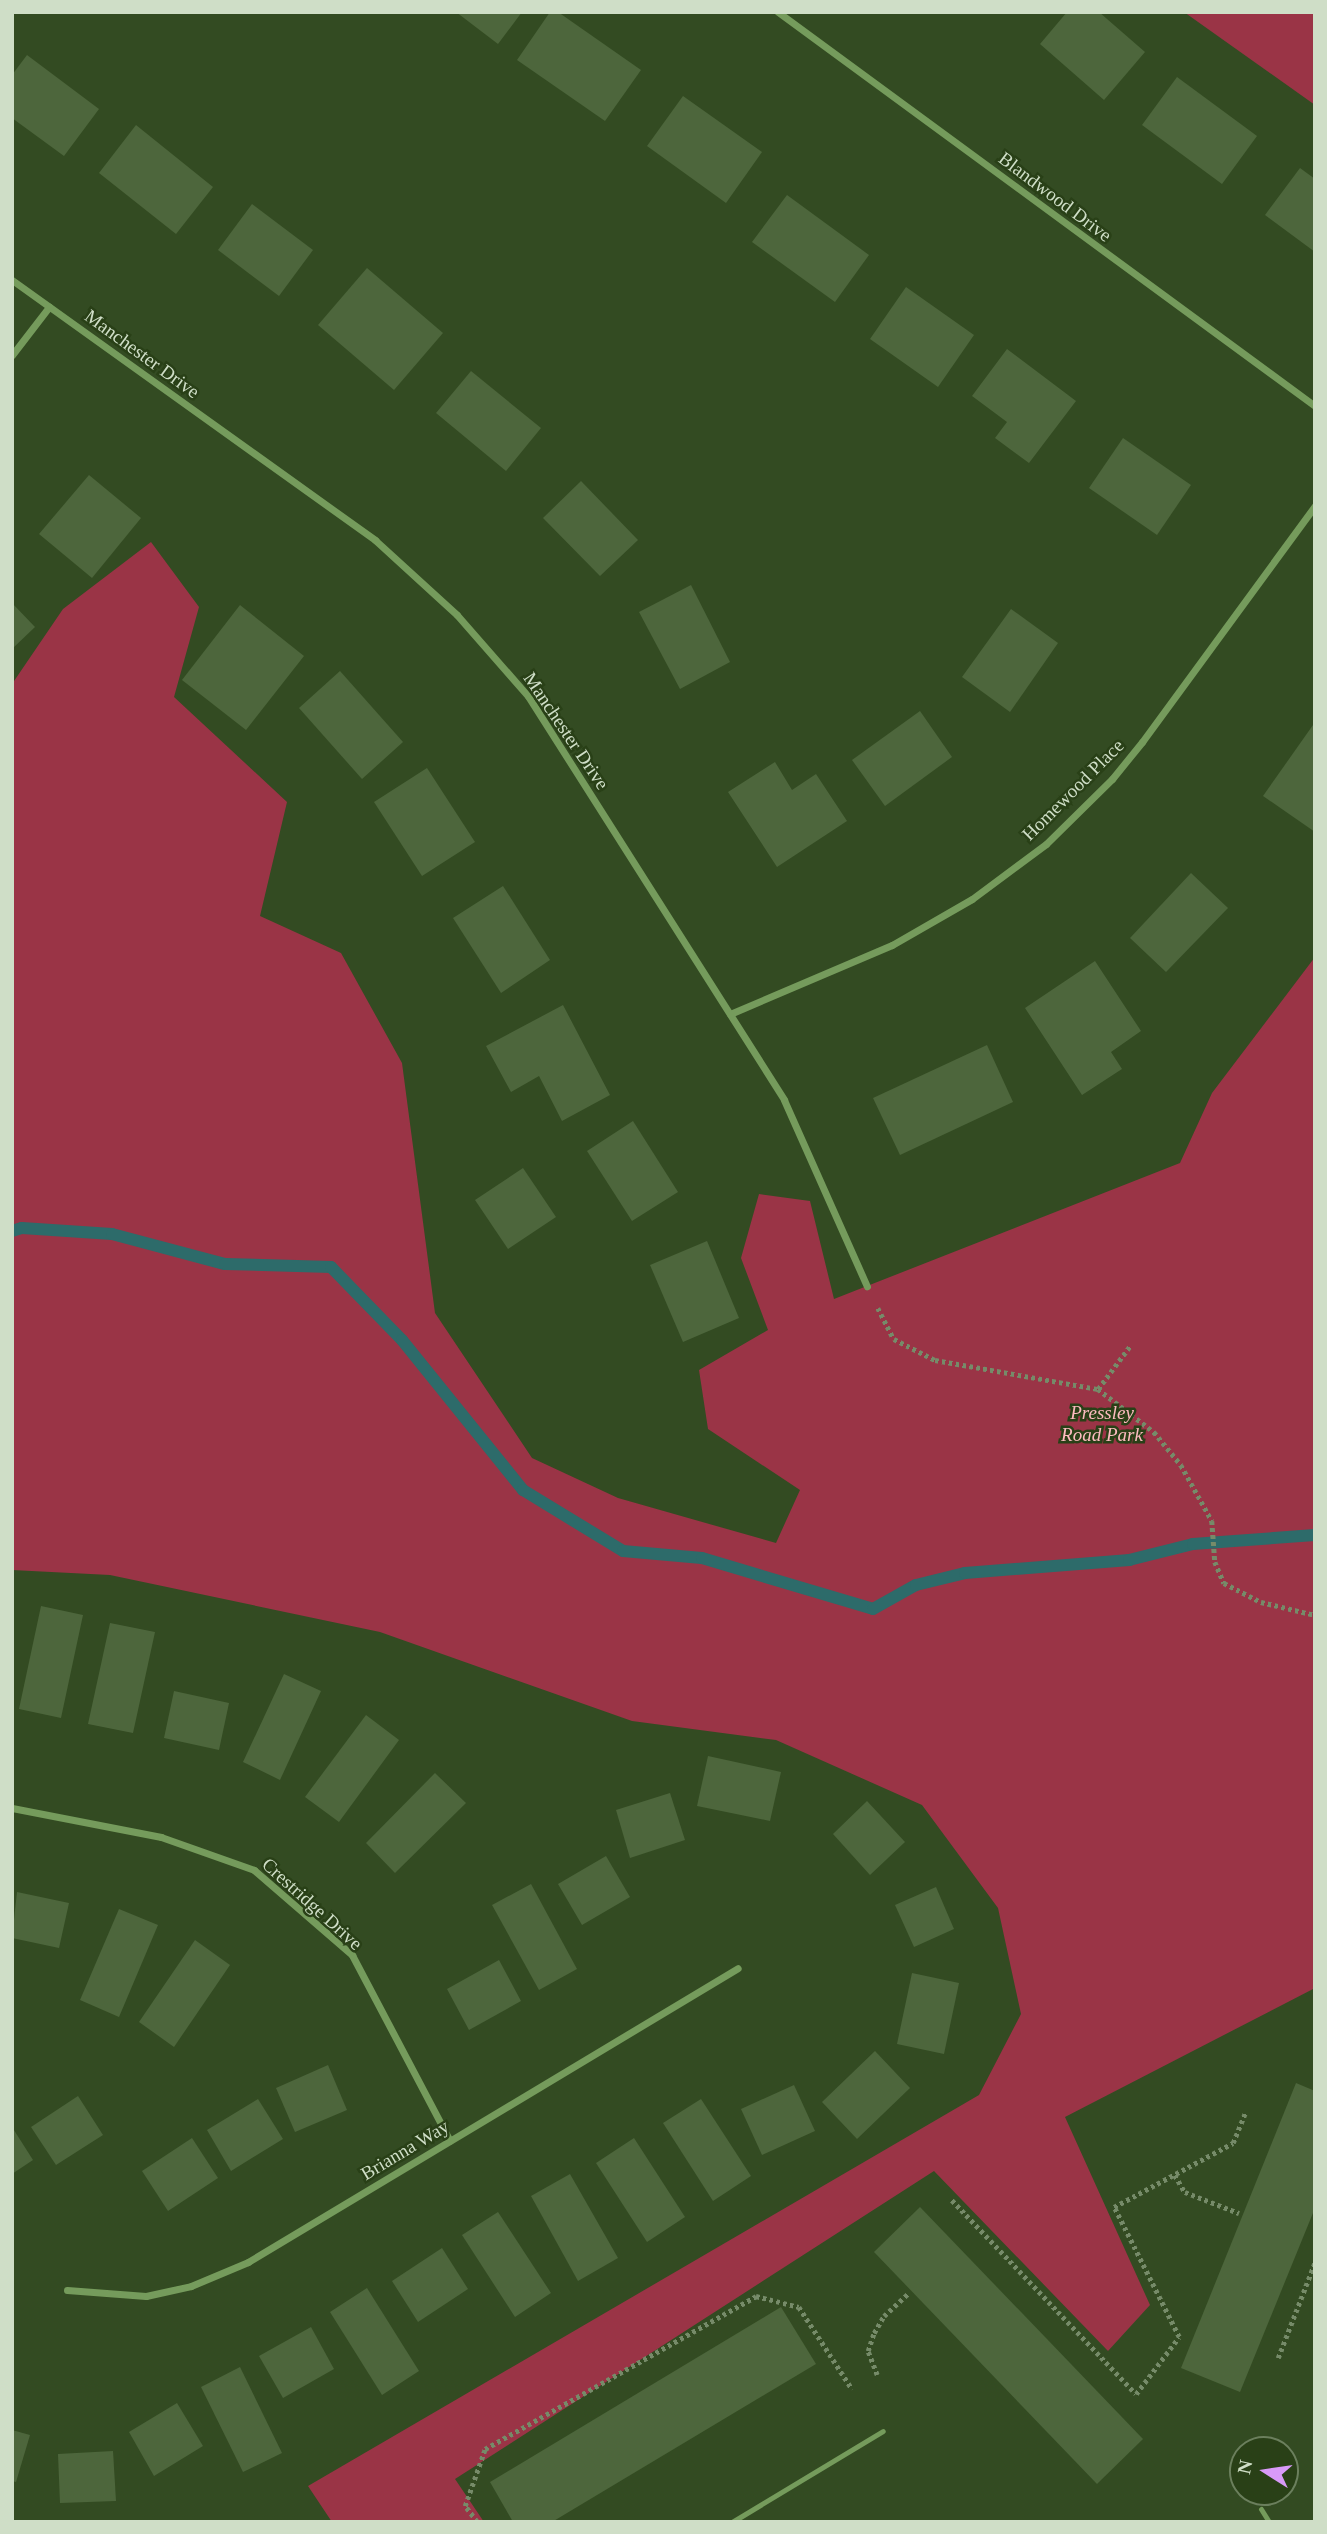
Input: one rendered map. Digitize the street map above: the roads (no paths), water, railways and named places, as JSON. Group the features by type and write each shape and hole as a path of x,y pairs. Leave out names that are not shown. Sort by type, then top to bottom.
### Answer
{"street":[{"name":"Blandwood Drive","path":"778,12 1315,406"},
{"name":"Manchester Drive","path":"12,280 375,540 457,615 528,696 784,1100 867,1286"},
{"path":"12,355 49,307"},
{"name":"Homewood Place","path":"730,1014 891,945 972,899 1046,844 1142,742 1315,506"},
{"name":"Crestridge Drive","path":"12,1808 161,1837 254,1870 352,1955 450,2141"},
{"name":"Brianna Way","path":"67,2290 146,2297 191,2286 248,2262 738,1968"}],"lane":[{"path":"732,2522 883,2431"},
{"path":"1261,2509 1269,2522"}],"waterway":[{"path":"12,1231 22,1228 112,1234 225,1264 331,1267 402,1340 523,1490 623,1551 702,1558 873,1609 916,1585 965,1573 1129,1560 1193,1544 1315,1535"}],"park label":[{"name":"Pressley Road Park","path":"1102,1424"}]}
